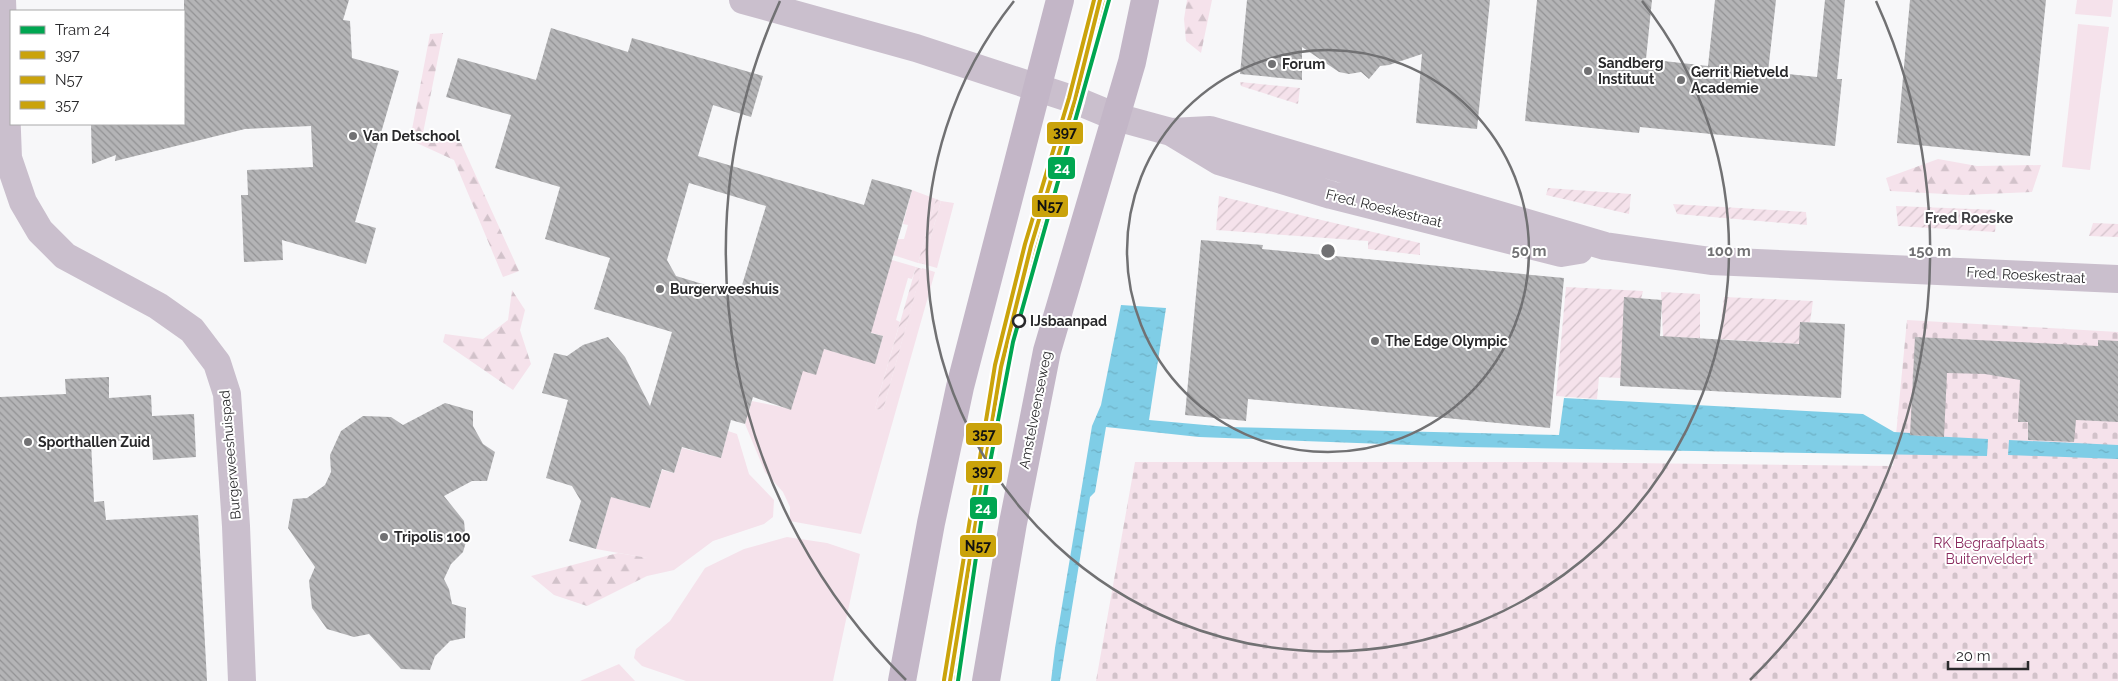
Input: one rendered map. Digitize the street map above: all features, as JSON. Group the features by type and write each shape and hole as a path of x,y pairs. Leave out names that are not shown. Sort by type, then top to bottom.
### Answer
{"main road":[{"path":"902,681 931,523 960,387 1060,0"},
{"name":"Amstelveenseweg","path":"986,681 1047,351 1137,42 1144,0"}],"street":[{"name":"Burgerweeshuispad","path":"2,0 8,158 23,202 40,230 65,256 158,306 192,330 217,364 227,394 236,526 242,681"},
{"path":"743,0 916,48 1038,89"},
{"name":"Fred. Roeskestraat","path":"1038,89 1075,100 1116,117 1171,132 1210,130 1605,246 1711,261 2118,279"}],"green space":[{"path":"1187,0 1212,0 1201,53 1186,41 1184,19"},
{"path":"2077,0 2113,0 2111,17 2075,14"},
{"path":"2078,24 2109,27 2090,170 2062,167"},
{"path":"443,33 423,133 461,143 519,271 503,277 454,160 410,140 430,34"},
{"path":"1240,82 1300,88 1298,104 1241,86"},
{"path":"1938,159 1977,166 2041,165 2032,192 1963,195 1890,191 1886,178"},
{"path":"1548,188 1631,194 1629,214 1546,195"},
{"path":"912,190 936,199 918,263 893,255 898,239 904,239 908,225 903,224"},
{"path":"1219,196 1420,243 1420,255 1368,249 1368,241 1216,230"},
{"path":"936,199 941,201 923,264 918,263"},
{"path":"941,201 954,203 937,268 923,264"},
{"path":"1673,204 1806,212 1807,225 1677,214"},
{"path":"1896,206 1997,210 1995,232 1898,226"},
{"path":"2093,223 2118,224 2118,237 2089,236"},
{"path":"892,260 916,267 912,279 908,278 896,320 900,322 875,409 883,410 922,268 935,272 861,534 790,521 790,507 783,492 765,472 745,424 752,401 791,409 802,371 824,349 875,363 883,336 818,318"},
{"path":"916,267 922,269 883,410 875,409"},
{"path":"1566,287 1643,291 1621,378 1599,377 1597,399 1556,396"},
{"path":"512,290 525,310 520,330 531,364 513,390 443,342 445,334 483,339 508,320"},
{"path":"1661,292 1700,294 1700,338 1663,337"},
{"path":"1724,297 1813,301 1810,322 1801,323 1800,344 1719,339"},
{"name":"RK Begraafplaats Buitenveldert","path":"1907,320 2118,332 2118,681 1096,681 1135,462 1541,462 1893,466"},
{"path":"728,431 737,434 749,474 774,500 773,517 764,524 713,541 674,570 647,576 647,558 596,549 611,497 650,508 662,470 674,473 682,448 721,458"},
{"path":"787,537 827,543 860,554 833,681 686,681 642,666 634,658 636,649 670,621 705,568 744,549"},
{"path":"618,553 648,558 647,576 587,606 554,595 531,576"},
{"path":"619,664 635,681 580,681"}],"water":[{"path":"1121,305 1166,308 1149,420 1227,427 1559,435 1564,398 1863,414 1894,432 1910,433 1910,435 1988,439 1987,456 1464,447 1199,437 1106,427 1095,492 1090,497 1060,681 1051,681 1092,426 1101,405"},
{"path":"2009,440 2118,445 2118,459 2008,455"}],"building":[{"name":"Van Detschool","path":"184,0 349,0 343,20 350,21 352,58 399,71 355,222 376,228 366,264 282,240 283,260 244,262 241,195 248,195 247,170 313,167 311,126 245,129 115,161 116,155 92,164 91,125 185,125"},
{"name":"Forum","path":"1247,0 1490,0 1477,129 1416,123 1422,54 1389,65 1380,66 1369,79 1361,72 1349,74 1339,72 1302,47 1302,80 1240,74"},
{"name":"Gerrit Rietveld Academie","path":"1537,0 1652,0 1646,59 1708,66 1715,0 1776,0 1768,72 1817,77 1825,0 1845,0 1837,79 1842,79 1835,146 1640,127 1639,133 1525,121"},
{"path":"1910,0 2046,0 2030,156 1897,143"},
{"name":"Burgerweeshuis","path":"551,28 628,52 632,38 763,76 751,117 713,105 698,156 864,205 872,179 912,190 871,333 883,336 875,364 824,349 816,375 803,371 791,410 753,397 745,424 731,420 721,458 682,447 674,473 662,469 650,508 611,497 596,549 569,541 581,501 572,486 546,478 568,400 542,393 554,353 567,356 583,345 608,337 625,357 650,406 672,332 594,309 610,258 545,239 560,187 495,168 511,115 446,97 458,58 536,80","holes":["689,183 766,206 739,295 676,276 667,260"]},
{"name":"The Edge Olympic","path":"1201,240 1263,245 1262,249 1564,278 1550,428 1248,399 1246,421 1185,415"},
{"path":"1624,297 1662,300 1660,336 1799,344 1800,322 1845,324 1841,398 1620,386"},
{"path":"1915,337 2098,346 2098,340 2118,341 2118,422 2076,420 2074,442 2028,440 2028,422 2018,422 2020,380 1985,374 1947,373 1944,437 1910,435"},
{"path":"109,377 109,398 151,395 152,416 194,414 196,457 153,460 152,439 91,442 94,502 104,501 106,520 198,515 207,681 0,681 0,397 66,394 65,379"},
{"name":"Tripolis 100","path":"445,403 473,411 473,426 483,444 495,452 487,481 472,481 444,496 464,521 466,542 463,552 451,564 444,579 449,589 452,604 466,608 465,638 450,641 435,656 430,670 401,669 369,634 354,637 327,629 312,608 309,581 315,567 288,528 293,499 307,498 325,485 331,472 330,455 341,431 363,416 391,417 403,425"}],"tram line":[{"name":"24","path":"958,681 989,468 1013,342 1109,0"}],"transit line":[{"name":"357","path":"944,680 995,365 1025,244 1069,98 1094,0"},
{"name":"397","path":"950,681 1001,367 1031,246 1075,100 1100,0"},
{"name":"N57","path":"956,681 1007,368 1037,248 1081,102 1106,2"}],"place":[{"name":"Forum","path":"1272,64"},
{"name":"Sandberg Instituut","path":"1588,71"},
{"name":"Gerrit Rietveld Academie","path":"1681,80"},
{"name":"Van Detschool","path":"353,136"},
{"name":"Burgerweeshuis","path":"660,289"},
{"name":"IJsbaanpad","path":"1019,321"},
{"name":"The Edge Olympic","path":"1375,341"},
{"name":"Sporthallen Zuid","path":"28,442"},
{"name":"Tripolis 100","path":"384,537"}],"district":[{"name":"Fred Roeske","path":"1969,218"}]}
